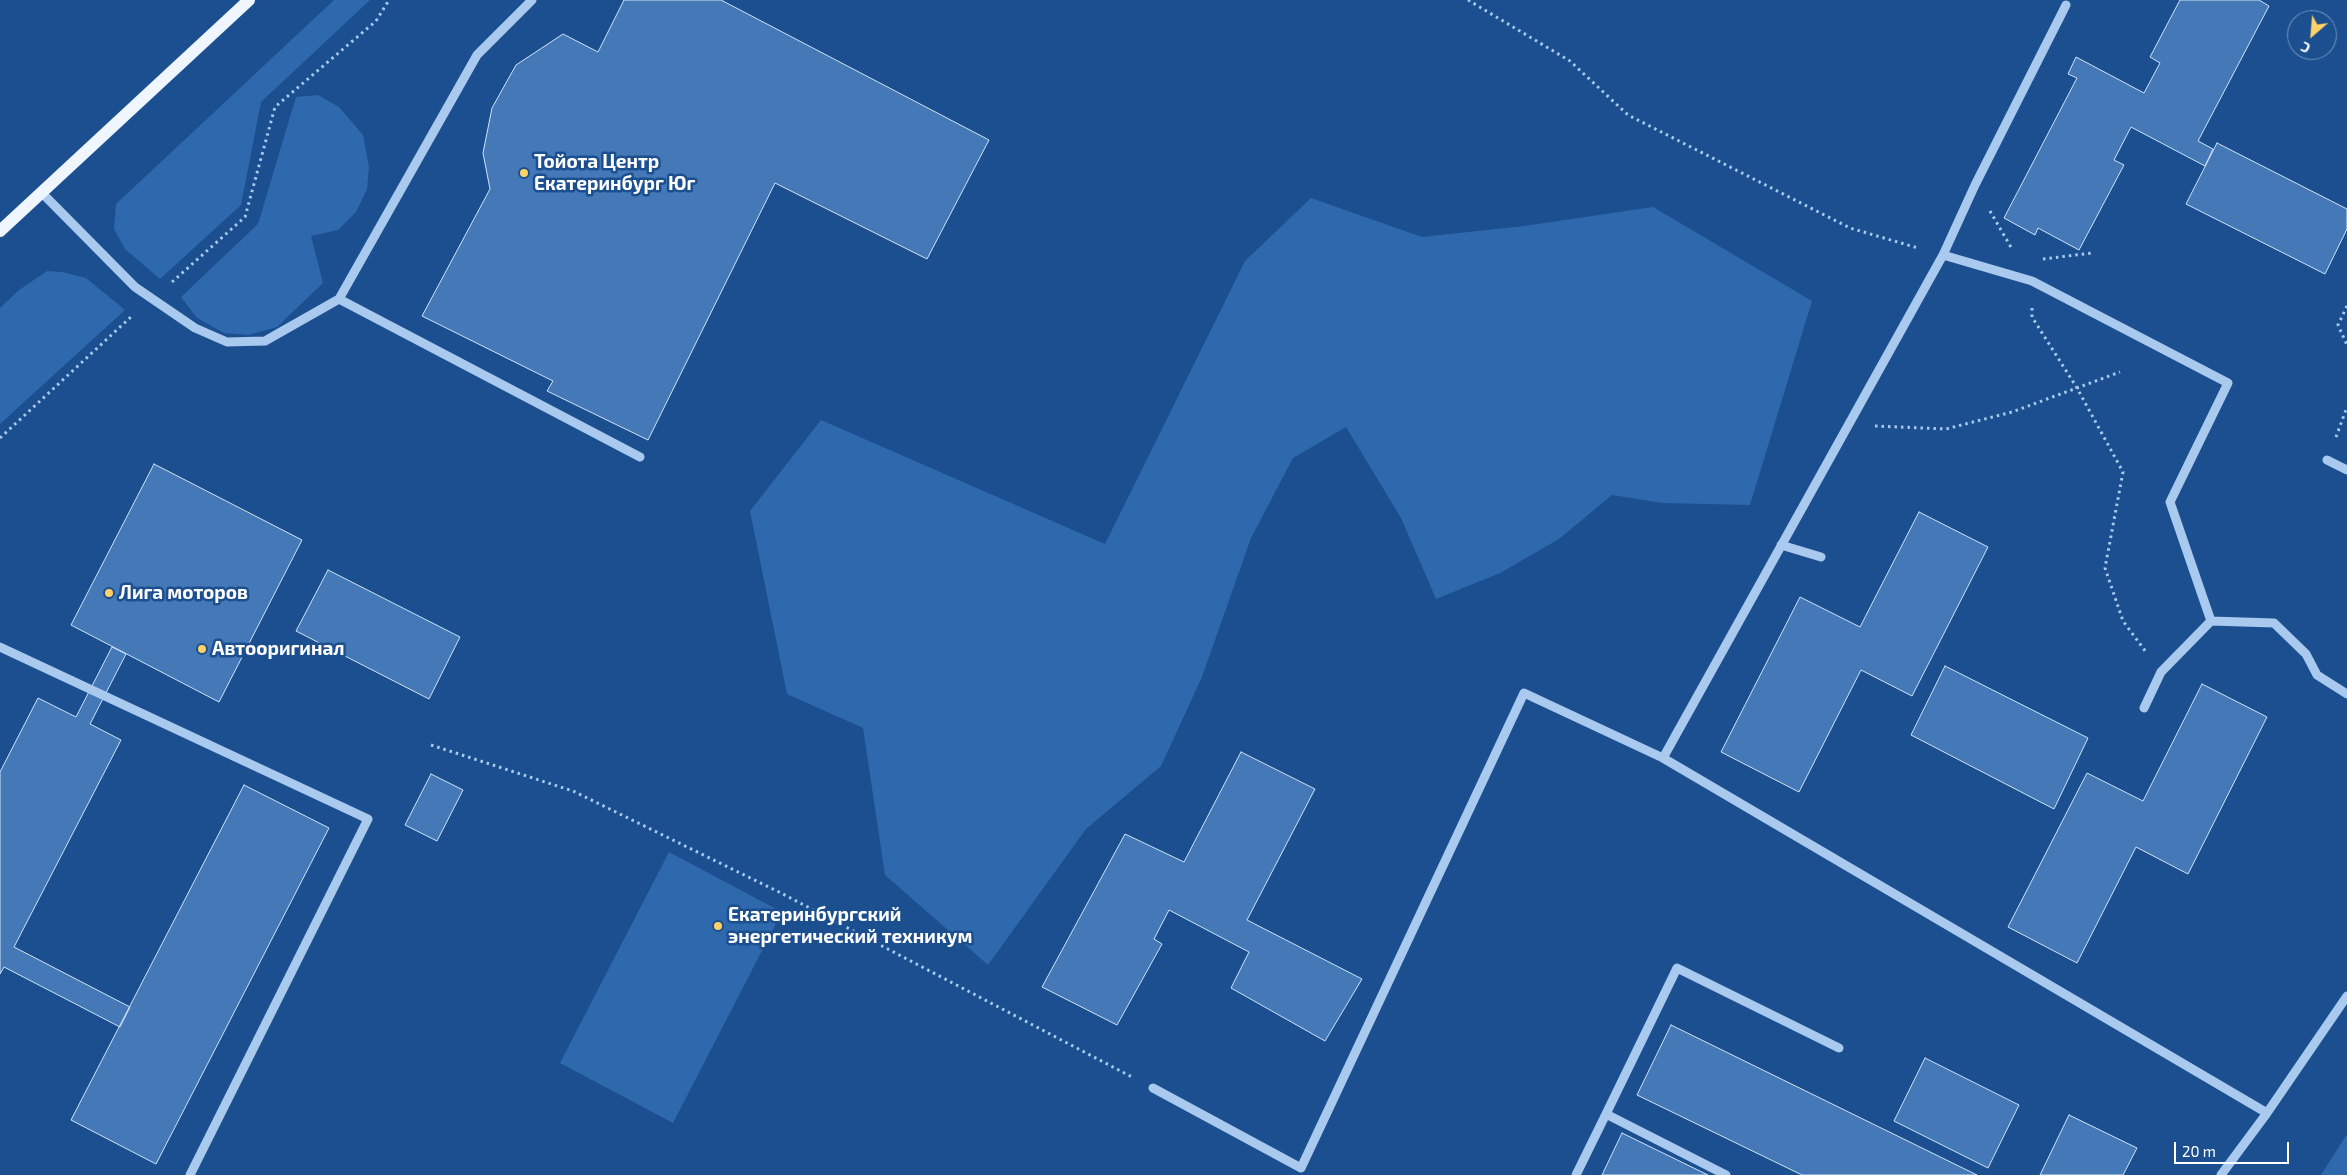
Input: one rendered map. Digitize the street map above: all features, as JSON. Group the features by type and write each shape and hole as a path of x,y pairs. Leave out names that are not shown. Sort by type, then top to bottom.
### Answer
{"main road":[{"path":"0,232 249,0"}],"street":[{"path":"42,193 135,287 195,328 227,342 265,340 339,299 477,55 532,0"},
{"path":"1663,758 1943,255 1975,185 2066,5"},
{"path":"1943,255 2032,281 2228,384 2170,502 2211,621"},
{"path":"339,299 640,457"},
{"path":"2327,460 2347,470"},
{"path":"1781,545 1821,557"},
{"path":"2144,708 2161,672 2211,621 2274,623 2306,654 2316,675 2347,694"},
{"path":"0,647 368,819 190,1175"},
{"path":"1153,1088 1301,1168 1524,693 1663,758 2267,1113"},
{"path":"1576,1175 1677,968 1839,1048"},
{"path":"2221,1175 2267,1113 2347,996"},
{"path":"1606,1114 1726,1175"}],"path":[{"path":"0,438 123,323 245,217 275,107 376,21 389,0"},
{"path":"1468,0 1570,61 1628,115 1850,228 1943,255"},
{"path":"1975,185 2032,281 2032,317 2077,388 2123,472 2105,568 2123,621 2161,672"},
{"path":"2019,261 2092,253"},
{"path":"2347,306 2338,325 2347,345"},
{"path":"1871,426 1946,429 2012,412 2120,372"},
{"path":"2327,460 2347,407"},
{"path":"431,745 573,791 781,894 1153,1088"}],"shaded area":[{"path":"334,0 370,0 261,102 241,205 160,279 125,249 114,229 116,204"},
{"path":"318,95 339,107 363,135 369,167 367,189 356,212 338,230 311,236 323,283 277,327 248,335 224,333 197,318 181,297 258,224 296,97"},
{"path":"1311,198 1422,237 1524,226 1653,207 1812,301 1750,505 1662,503 1612,495 1559,539 1500,573 1436,599 1401,518 1346,427 1293,458 1251,538 1202,677 1161,766 1086,829 988,965 885,875 863,728 787,694 750,511 821,420 1105,544 1245,261"},
{"path":"47,271 62,272 86,278 125,310 0,424 0,308 19,290"},
{"path":"669,852 782,912 673,1123 560,1063"},
{"path":"2347,1134 2347,1175 2321,1175"}],"building":[{"path":"624,0 721,0 989,140 927,259 775,183 648,440 547,391 553,381 422,316 490,189 483,153 492,108 516,65 563,34 598,52"},
{"path":"2180,0 2259,0 2269,6 2198,141 2213,149 2205,166 2131,127 2114,160 2124,165 2079,250 2038,228 2035,235 2004,218 2077,78 2068,74 2076,57 2144,93 2160,63 2150,57"},
{"path":"2217,143 2347,209 2347,229 2325,274 2186,204"},
{"path":"154,464 302,540 219,702 71,625"},
{"path":"1919,512 1988,547 1912,696 1861,670 1799,792 1721,752 1800,597 1860,627"},
{"path":"328,570 460,637 429,699 296,631"},
{"path":"112,647 126,654 90,724 121,740 14,947 130,1007 120,1027 4,967 0,974 0,772 38,698 76,717"},
{"path":"1945,666 2088,738 2054,809 1911,735"},
{"path":"2202,684 2267,717 2188,874 2136,847 2077,963 2008,927 2087,773 2143,801"},
{"path":"1241,752 1315,789 1247,920 1362,979 1325,1041 1231,988 1249,952 1169,910 1154,939 1162,944 1117,1025 1042,987 1125,834 1184,862"},
{"path":"431,774 463,790 437,841 405,825"},
{"path":"244,785 329,828 156,1164 71,1120"},
{"path":"1671,1025 1977,1175 1802,1175 1637,1095"},
{"path":"1925,1058 2019,1105 1988,1168 1894,1121"},
{"path":"2069,1115 2137,1148 2123,1175 2040,1175"},
{"path":"1622,1133 1708,1175 1602,1175"}],"place":[{"name":"Тойота Центр Екатеринбург Юг","path":"524,173"},
{"name":"Лига моторов","path":"109,593"},
{"name":"Автооригинал","path":"202,649"},
{"name":"Екатеринбургский энергетический техникум","path":"718,926"}]}
